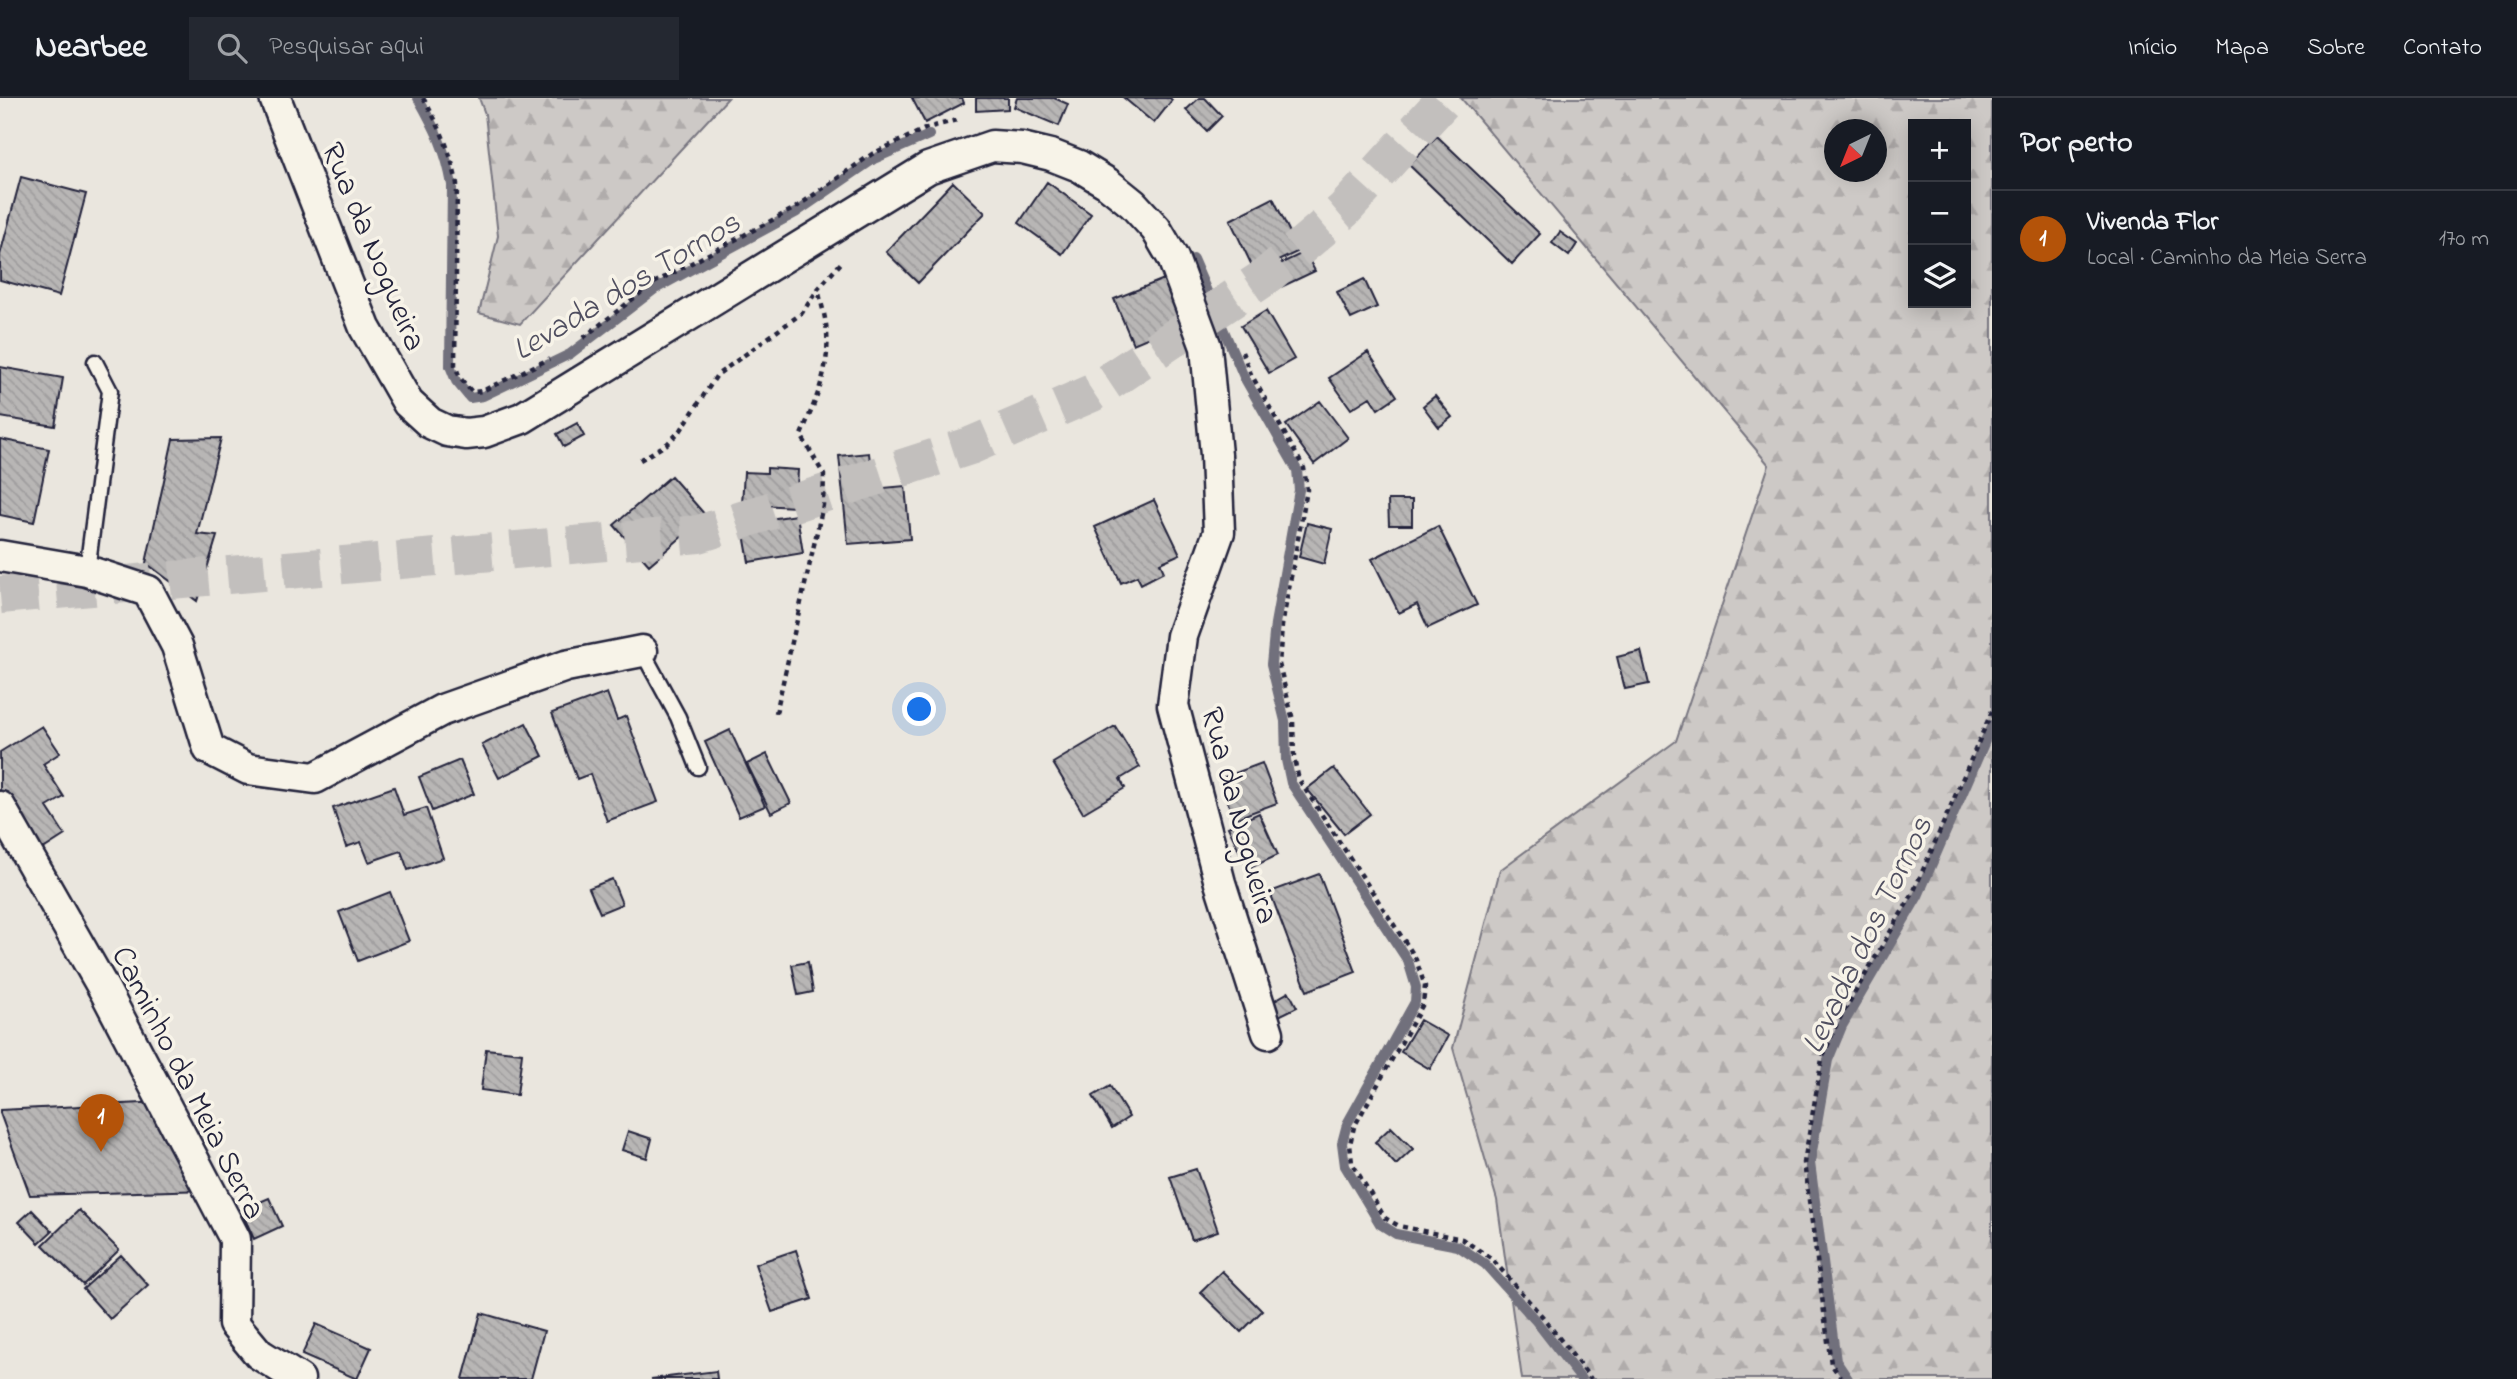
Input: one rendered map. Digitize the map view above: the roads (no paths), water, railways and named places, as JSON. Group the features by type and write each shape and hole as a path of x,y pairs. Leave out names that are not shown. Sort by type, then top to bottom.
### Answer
{"street":[{"name":"Rua da Nogueira","path":"275,98 365,328 408,403 418,414 447,431 466,434 484,432 522,418 928,168 954,159 992,146 1022,148 1079,166 1107,183 1133,204 1156,229 1173,258 1206,347 1216,455 1219,532 1182,636 1173,705 1220,883 1268,1033"},
{"path":"0,555 87,571 148,591 177,646 209,748 248,769 315,778 442,710 566,666 642,652"},
{"name":"Caminho da Meia Serra","path":"0,807 105,991 235,1239 234,1324 259,1354 299,1379"}],"lane":[{"path":"87,571 110,391 95,362"},
{"path":"642,652 678,717 698,767"}],"waterway":[{"name":"Levada dos Tornos","path":"418,98 439,140 452,185 450,366 456,381 470,398 483,396 570,354 655,289 797,212 874,159 929,135"},
{"name":"Levada dos Tornos","path":"1193,259 1244,377 1297,470 1299,490 1275,624 1271,664 1285,721 1286,760 1291,783 1408,961 1416,987 1415,1002 1347,1124 1342,1143 1345,1166 1380,1224 1396,1234 1458,1246 1485,1264 1536,1321 1581,1379"},
{"name":"Levada dos Tornos","path":"1848,1379 1836,1361 1810,1163 1828,1060 1842,1026 1918,896 1992,725"}],"tunnel":[{"path":"0,595 699,534 970,446 1092,393 1264,278 1344,210 1446,98"}],"place":[{"name":"Vivenda Flor","path":"101,1152"}]}
